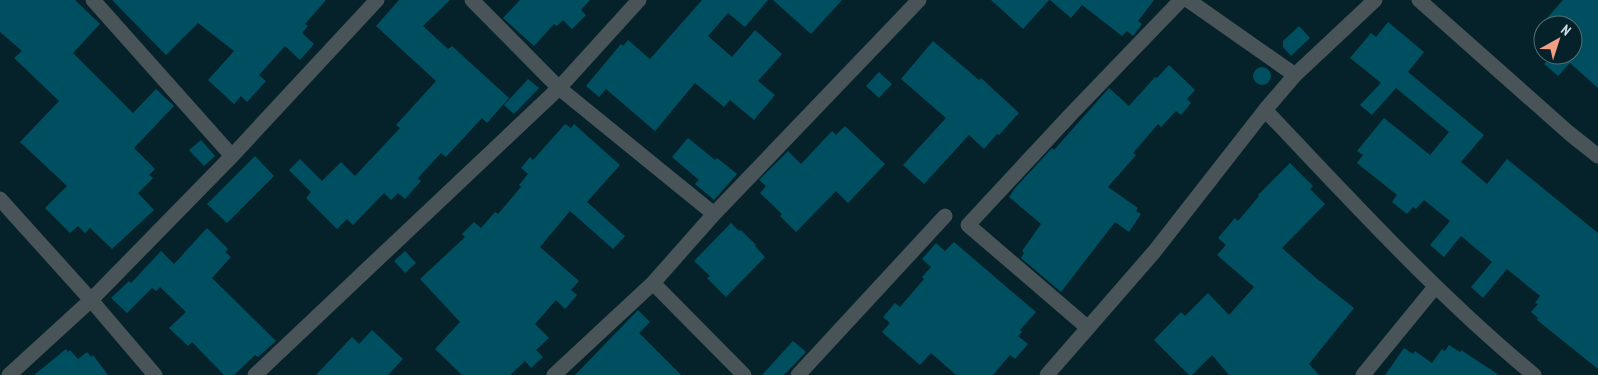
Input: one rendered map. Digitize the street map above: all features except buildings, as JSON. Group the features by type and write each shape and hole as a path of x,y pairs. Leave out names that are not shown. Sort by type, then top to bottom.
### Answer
{"street":[{"path":"93,0 232,156"},
{"path":"9,375 91,300 232,156 377,0"},
{"path":"472,0 559,88 714,214"},
{"path":"255,375 559,88 639,0"},
{"path":"554,375 653,283 714,214 919,0"},
{"path":"1088,328 968,225 1181,0"},
{"path":"1188,0 1295,75"},
{"path":"1047,375 1154,252 1295,75 1375,0"},
{"path":"1419,0 1569,133 1598,156"},
{"path":"1266,110 1435,287 1500,348 1534,375"},
{"path":"0,199 91,300 155,375"},
{"path":"798,375 945,216"},
{"path":"653,283 744,375"},
{"path":"1362,375 1435,287"}]}
